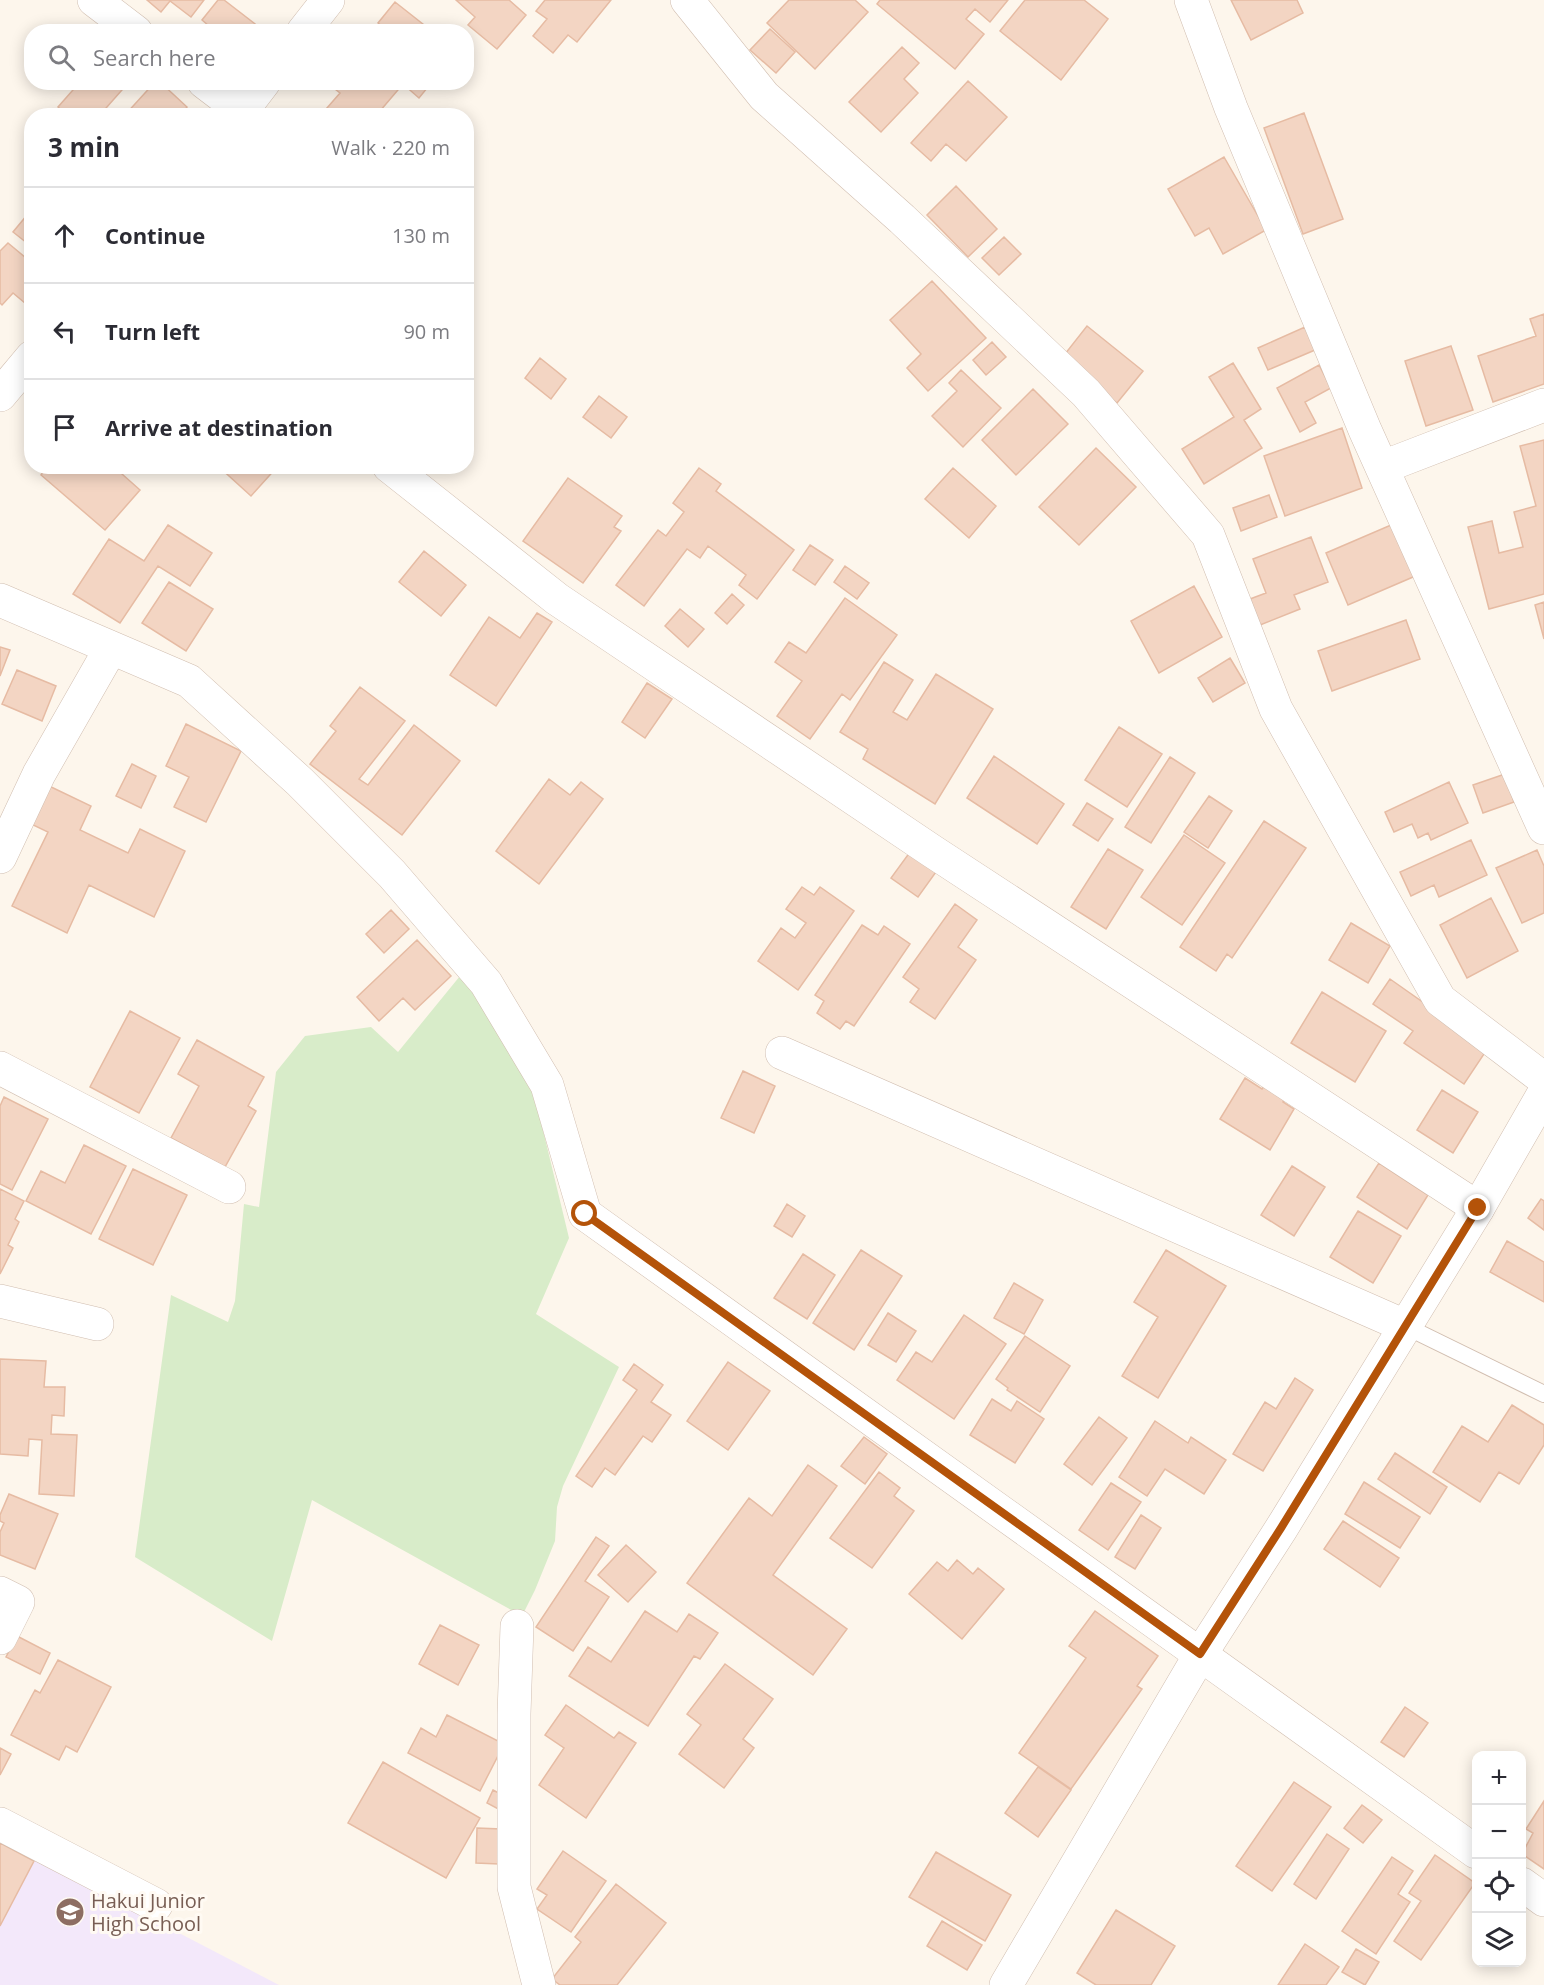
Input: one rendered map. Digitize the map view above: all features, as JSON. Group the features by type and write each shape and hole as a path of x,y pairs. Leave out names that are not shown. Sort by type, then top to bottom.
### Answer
{"street":[{"path":"94,0 126,24"},
{"path":"309,24 328,0"},
{"path":"687,0 764,96 902,219 1086,393 1208,535 1276,709 1440,1000 1544,1079"},
{"path":"1191,0 1231,108 1365,430 1544,828"},
{"path":"213,90 234,108"},
{"path":"244,108 258,90"},
{"path":"0,395 24,366"},
{"path":"1383,467 1544,405"},
{"path":"399,474 557,599 999,896 1478,1208"},
{"path":"0,600 189,681 300,782 392,874 486,983 547,1085 585,1214 1472,1849"},
{"path":"0,857 39,774 111,648"},
{"path":"782,1053 1405,1326"},
{"path":"0,1068 229,1187"},
{"path":"1006,1985 1200,1654 1281,1528 1478,1208 1544,1093"},
{"path":"0,1301 97,1324"},
{"path":"0,1593 18,1602 0,1638"},
{"path":"517,1626 513,1736 514,1887 539,1985"},
{"path":"0,1824 156,1905"},
{"path":"1526,1887 1544,1900"}],"lane":[{"path":"1405,1326 1544,1394"}],"shaded area":[{"name":"Hakui Junior High School","path":"0,1840 279,1985 0,1985"}],"green space":[{"path":"460,976 496,1022 535,1097 569,1238 536,1314 619,1367 563,1486 557,1507 555,1541 522,1616 312,1500 272,1641 135,1557 171,1295 228,1322 235,1301 244,1204 259,1207 276,1072 305,1036 371,1027 398,1052"}],"building":[{"path":"147,0 204,0 191,17 170,1 161,12"},
{"path":"218,0 224,0 255,24 207,24 202,20"},
{"path":"456,0 509,0 526,15 497,49 474,30 474,24 469,24 475,17"},
{"path":"545,0 611,0 577,42 568,35 553,53 533,36 547,19 536,11"},
{"path":"789,0 855,0 868,12 815,69 767,23"},
{"path":"880,0 1008,0 990,22 975,9 966,19 984,34 955,69 877,4"},
{"path":"1025,0 1084,0 1108,19 1061,80 1000,31"},
{"path":"1231,0 1297,0 1303,13 1251,40"},
{"path":"395,2 423,24 379,24"},
{"path":"770,29 795,52 776,73 750,50"},
{"path":"902,47 919,63 904,79 918,93 881,132 849,102"},
{"path":"968,81 1007,117 966,161 946,144 931,161 911,143"},
{"path":"73,90 122,90 106,108 58,107"},
{"path":"148,90 169,90 187,107 186,108 131,108"},
{"path":"336,90 398,90 383,108 327,108 340,93"},
{"path":"410,90 426,90 419,98"},
{"path":"1304,113 1343,219 1303,234 1264,128"},
{"path":"1224,157 1266,230 1223,254 1209,228 1195,236 1168,189"},
{"path":"956,186 997,229 968,257 927,215"},
{"path":"24,219 24,241 13,232"},
{"path":"1004,237 1021,254 999,275 982,258"},
{"path":"8,243 24,256 24,302 13,293 2,305 0,303 0,251"},
{"path":"932,281 986,338 928,391 907,368 921,354 890,320"},
{"path":"1544,314 1544,384 1493,402 1478,356 1536,336 1530,319"},
{"path":"1087,326 1143,371 1117,403 1061,359"},
{"path":"1305,327 1315,350 1268,370 1258,348"},
{"path":"992,342 1006,357 986,375 973,360"},
{"path":"1451,346 1473,410 1426,426 1405,361"},
{"path":"540,358 566,379 551,399 525,378"},
{"path":"1233,363 1261,409 1244,420 1262,448 1204,484 1182,449 1234,417 1209,377"},
{"path":"1319,365 1331,388 1305,402 1316,423 1300,432 1277,388"},
{"path":"961,370 1001,408 963,447 932,416 957,391 949,383"},
{"path":"1033,389 1068,424 1016,475 982,440"},
{"path":"599,396 627,417 611,438 583,417"},
{"path":"1342,428 1362,488 1285,516 1264,456"},
{"path":"1544,440 1544,594 1489,609 1468,527 1492,521 1499,553 1523,547 1514,512 1536,506 1520,446"},
{"path":"1096,448 1136,487 1079,545 1039,507"},
{"path":"699,468 721,484 716,491 794,550 757,599 739,585 746,575 708,546 700,558 687,549 644,606 616,585 658,530 666,536 684,512 673,503"},
{"path":"953,468 996,506 969,538 925,499"},
{"path":"122,474 140,490 105,530 41,475"},
{"path":"227,474 271,474 251,496"},
{"path":"568,478 622,516 614,527 621,531 583,583 523,541"},
{"path":"1269,495 1277,517 1241,531 1233,508"},
{"path":"1398,522 1420,574 1348,605 1326,553"},
{"path":"168,525 212,553 190,586 158,566 120,623 73,594 109,539 144,561"},
{"path":"1311,537 1328,582 1294,595 1300,609 1260,625 1250,599 1266,593 1253,559"},
{"path":"810,545 833,560 815,585 793,570"},
{"path":"424,551 466,585 441,616 399,582"},
{"path":"845,566 869,583 857,599 834,582"},
{"path":"169,582 213,609 186,651 142,623"},
{"path":"1194,586 1222,637 1159,673 1131,621"},
{"path":"732,594 744,605 727,624 715,613"},
{"path":"845,598 897,635 850,700 842,694 810,739 777,716 802,681 775,662 789,642 806,653"},
{"path":"1544,602 1544,639 1535,605"},
{"path":"680,609 704,629 688,647 665,626"},
{"path":"537,613 552,622 496,706 450,675 489,617 520,638"},
{"path":"1406,620 1420,659 1332,691 1318,651"},
{"path":"0,647 10,650 0,676"},
{"path":"1230,658 1245,683 1213,702 1198,678"},
{"path":"884,662 913,680 893,712 907,720 936,674 993,709 935,804 863,759 868,749 840,732"},
{"path":"17,670 56,686 42,721 2,704"},
{"path":"647,683 672,699 645,738 622,722"},
{"path":"360,687 405,721 359,779 368,785 414,725 460,761 402,835 310,764 336,731 330,726"},
{"path":"186,724 241,751 206,822 174,807 189,777 166,766"},
{"path":"1119,727 1162,754 1127,807 1085,780"},
{"path":"994,756 1064,804 1037,844 967,798"},
{"path":"1170,757 1195,773 1151,843 1125,827"},
{"path":"132,764 156,776 141,808 116,796"},
{"path":"1505,774 1514,802 1483,813 1473,785"},
{"path":"549,779 570,795 581,782 603,799 539,884 496,851"},
{"path":"1449,782 1468,823 1431,840 1428,833 1418,838 1412,824 1394,832 1385,812"},
{"path":"47,785 91,806 80,830 128,853 140,829 185,851 154,917 89,885 67,933 12,906 48,832 29,823"},
{"path":"1209,796 1232,811 1208,848 1184,832"},
{"path":"1087,803 1113,819 1098,841 1073,825"},
{"path":"1264,821 1306,848 1232,958 1227,954 1216,971 1180,947"},
{"path":"1184,835 1225,863 1182,925 1141,897"},
{"path":"1471,840 1487,875 1439,897 1434,885 1411,896 1400,872"},
{"path":"1108,849 1143,870 1106,929 1071,907"},
{"path":"1537,850 1544,866 1544,913 1522,923 1496,868"},
{"path":"910,852 936,872 918,897 891,878"},
{"path":"802,887 814,895 820,887 854,911 798,990 758,961 781,928 795,938 806,923 786,909"},
{"path":"1491,898 1518,951 1467,978 1440,925"},
{"path":"955,904 977,920 958,947 976,960 935,1019 910,1002 919,989 903,977"},
{"path":"391,910 409,929 384,953 366,934"},
{"path":"1351,923 1390,946 1368,983 1329,960"},
{"path":"862,925 878,935 884,926 910,944 854,1026 846,1021 840,1029 817,1013 824,1001 815,995"},
{"path":"417,940 451,976 415,1010 403,998 379,1021 357,997"},
{"path":"1390,979 1488,1048 1464,1084 1404,1043 1413,1031 1373,1004"},
{"path":"1322,992 1386,1031 1355,1082 1291,1043"},
{"path":"130,1011 180,1038 139,1113 90,1087"},
{"path":"197,1040 264,1077 248,1106 256,1111 225,1167 171,1138 199,1086 178,1074"},
{"path":"743,1071 775,1086 754,1133 721,1118"},
{"path":"1245,1078 1262,1089 1265,1085 1285,1098 1283,1102 1294,1109 1270,1150 1220,1119"},
{"path":"1442,1090 1478,1112 1453,1153 1417,1130"},
{"path":"4,1097 48,1119 12,1190 0,1184 0,1106"},
{"path":"84,1145 126,1166 91,1234 26,1201 41,1171 65,1183"},
{"path":"1379,1163 1428,1195 1407,1229 1357,1197"},
{"path":"1292,1166 1325,1187 1294,1236 1261,1215"},
{"path":"133,1169 187,1195 153,1265 99,1239"},
{"path":"0,1189 24,1201 15,1219 19,1222 8,1245 13,1248 0,1274"},
{"path":"1541,1199 1544,1201 1544,1230 1528,1218"},
{"path":"787,1204 805,1216 792,1237 774,1226"},
{"path":"1358,1211 1401,1236 1373,1283 1330,1257"},
{"path":"1507,1241 1544,1262 1544,1302 1490,1272"},
{"path":"861,1250 902,1276 854,1350 813,1323"},
{"path":"1166,1250 1226,1286 1158,1398 1122,1376 1158,1317 1134,1302"},
{"path":"803,1254 835,1275 807,1319 774,1298"},
{"path":"1014,1283 1043,1300 1024,1334 994,1318"},
{"path":"888,1313 916,1331 896,1362 868,1345"},
{"path":"964,1315 1006,1344 954,1419 897,1380 916,1352 932,1362"},
{"path":"1025,1336 1070,1366 1040,1412 1007,1390 1008,1388 996,1379"},
{"path":"0,1359 46,1361 44,1387 65,1387 64,1416 52,1415 51,1434 77,1435 74,1496 39,1494 42,1440 29,1439 28,1456 0,1454"},
{"path":"728,1362 770,1391 728,1450 687,1421"},
{"path":"634,1364 663,1385 651,1402 671,1415 652,1442 643,1436 615,1475 605,1468 592,1487 576,1476 637,1390 623,1380"},
{"path":"1295,1378 1313,1390 1263,1471 1233,1454 1265,1402 1276,1409"},
{"path":"992,1399 1011,1411 1017,1401 1044,1419 1015,1463 970,1435"},
{"path":"1512,1405 1544,1425 1544,1445 1519,1484 1499,1472 1480,1502 1433,1472 1462,1426 1488,1442"},
{"path":"1099,1417 1127,1438 1092,1485 1064,1464"},
{"path":"1155,1421 1188,1443 1191,1437 1226,1460 1204,1494 1165,1469 1147,1496 1119,1477"},
{"path":"864,1437 887,1454 865,1484 841,1466"},
{"path":"1395,1453 1447,1487 1430,1514 1378,1479"},
{"path":"808,1465 837,1486 773,1575 847,1629 813,1675 687,1583 749,1498 772,1516"},
{"path":"879,1472 900,1488 894,1496 914,1511 872,1568 830,1538"},
{"path":"1364,1482 1420,1517 1400,1548 1345,1514"},
{"path":"1111,1483 1141,1502 1108,1550 1079,1530"},
{"path":"9,1494 58,1514 35,1569 0,1555 0,1532 4,1523 0,1521 0,1515"},
{"path":"1141,1515 1161,1528 1135,1569 1115,1557"},
{"path":"1343,1521 1399,1558 1380,1587 1324,1549"},
{"path":"596,1537 609,1546 585,1581 609,1597 573,1651 536,1627"},
{"path":"626,1545 656,1572 628,1602 598,1575"},
{"path":"957,1560 973,1574 978,1568 1004,1589 962,1639 909,1594 937,1562 948,1571"},
{"path":"645,1611 677,1632 689,1614 718,1633 700,1659 694,1656 648,1726 569,1676 588,1647 611,1662"},
{"path":"1095,1611 1158,1656 1137,1686 1142,1689 1071,1789 1019,1753 1086,1658 1069,1646"},
{"path":"440,1625 479,1645 458,1685 419,1664"},
{"path":"17,1636 50,1653 40,1674 6,1657"},
{"path":"58,1660 111,1687 77,1752 66,1746 59,1760 11,1735 35,1690 40,1693"},
{"path":"725,1664 773,1699 743,1739 754,1748 724,1788 679,1754 701,1725 687,1714"},
{"path":"566,1705 614,1738 619,1732 636,1743 586,1818 539,1785 564,1748 545,1735"},
{"path":"1405,1707 1428,1723 1404,1757 1381,1742"},
{"path":"447,1715 504,1744 480,1791 408,1753 421,1728 436,1737"},
{"path":"0,1748 11,1754 0,1775"},
{"path":"383,1762 480,1818 446,1878 348,1823"},
{"path":"1038,1767 1071,1790 1038,1837 1005,1813"},
{"path":"1294,1782 1331,1807 1272,1891 1236,1866"},
{"path":"493,1790 508,1798 502,1811 487,1803"},
{"path":"1544,1801 1544,1869 1526,1857 1526,1846 1533,1833 1526,1829"},
{"path":"1362,1805 1382,1820 1363,1843 1344,1828"},
{"path":"477,1828 501,1829 499,1864 476,1863"},
{"path":"1327,1834 1349,1849 1316,1899 1294,1884"},
{"path":"0,1843 34,1861 0,1926"},
{"path":"563,1851 606,1881 571,1932 537,1909 547,1895 537,1889"},
{"path":"936,1852 1011,1895 985,1941 909,1897"},
{"path":"1435,1855 1472,1881 1472,1887 1421,1960 1394,1941 1421,1901 1409,1893"},
{"path":"1392,1857 1413,1871 1398,1894 1410,1902 1376,1954 1342,1931"},
{"path":"616,1884 666,1923 617,1985 560,1985 552,1979 581,1942 575,1937"},
{"path":"1116,1910 1175,1946 1151,1985 1096,1985 1077,1973"},
{"path":"942,1921 982,1945 967,1970 927,1946"},
{"path":"1305,1944 1339,1967 1326,1985 1278,1985"},
{"path":"1356,1949 1379,1962 1365,1985 1342,1972"}],"place":[{"name":"Hakui Junior High School","path":"70,1912"}],"route":[{"path":"585,1214 1200,1654 1281,1528 1478,1208"}]}
